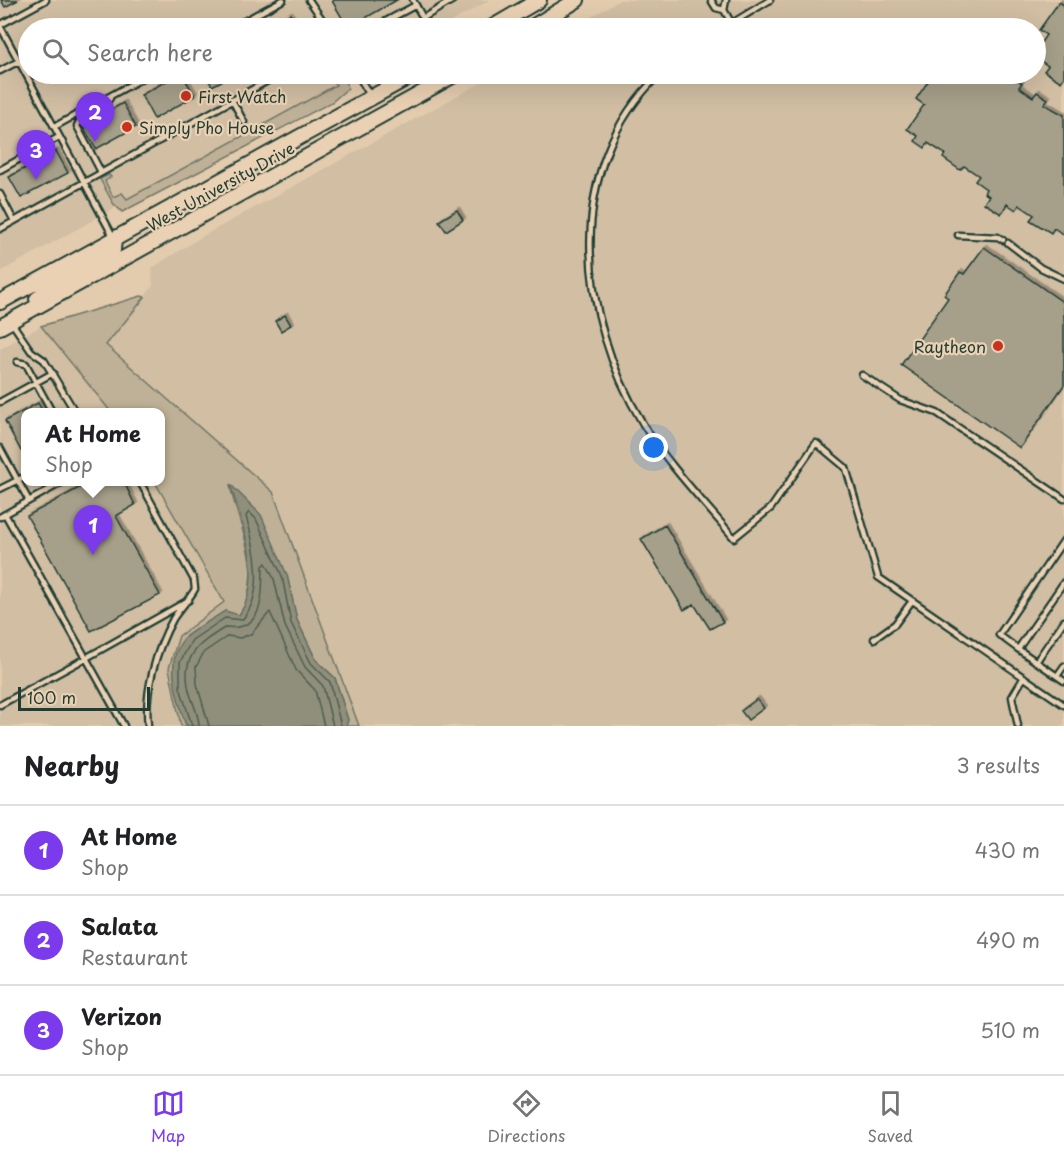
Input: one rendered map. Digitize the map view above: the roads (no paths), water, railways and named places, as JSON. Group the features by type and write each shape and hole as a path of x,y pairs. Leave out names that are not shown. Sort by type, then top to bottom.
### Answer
{"highway":[{"path":"548,18 578,0"},
{"path":"508,18 536,1"},
{"name":"West University Drive","path":"0,302 396,84"},
{"name":"West University Drive","path":"9,321 438,84"},
{"path":"371,98 382,114"},
{"path":"262,181 271,171 364,120 371,98"},
{"path":"114,239 126,258"},
{"path":"9,321 51,287 108,256 113,250 114,239"}],"lane":[{"path":"18,59 0,26 46,0"},
{"path":"250,18 283,0"},
{"path":"309,0 321,18"},
{"path":"389,18 414,2 423,18 453,0"},
{"path":"711,0 716,8 724,10"},
{"path":"726,0 724,10 729,18"},
{"path":"742,18 770,0"},
{"path":"0,71 18,62"},
{"path":"31,84 114,239"},
{"path":"54,127 131,84"},
{"path":"0,228 262,84"},
{"path":"363,84 371,98"},
{"path":"651,84 633,104 612,140 600,168 590,218 590,261 597,309 610,352 642,422 669,460 734,538 771,508 816,443 846,468 879,577 1064,705"},
{"path":"101,172 77,126 82,119 105,105 111,95"},
{"path":"232,100 244,122"},
{"path":"0,170 59,137"},
{"path":"0,194 14,221"},
{"path":"958,235 998,237 1041,268 1064,279"},
{"path":"9,321 31,351 44,360 73,408"},
{"path":"17,362 26,364 50,408"},
{"path":"0,402 53,373"},
{"path":"862,375 900,400 937,412 1064,499"},
{"path":"0,448 21,486"},
{"path":"0,489 21,478"},
{"path":"21,486 29,501"},
{"path":"56,486 3,515 124,726"},
{"path":"142,486 194,580 195,589 174,618 162,646 146,706 148,726"},
{"path":"1064,540 999,635 1064,681"},
{"path":"1017,649 1064,582"},
{"path":"0,705 189,600"},
{"path":"874,639 895,624 912,601"},
{"path":"1036,662 1064,621"},
{"path":"1057,676 1064,666"},
{"path":"1018,726 1011,697 1024,677"}],"water":[{"path":"230,484 261,515 287,575 297,620 316,660 335,678 348,720 346,726 188,726 185,723 174,677 176,653 181,643 189,634 225,611 239,615 247,600 251,567 249,550"}],"place":[{"name":"First Watch","path":"186,96"},
{"name":"Simply Pho House","path":"127,127"},
{"name":"Salata","path":"95,142"},
{"name":"Verizon","path":"36,180"},
{"name":"Raytheon","path":"998,346"},
{"name":"At Home","path":"93,555"}]}
